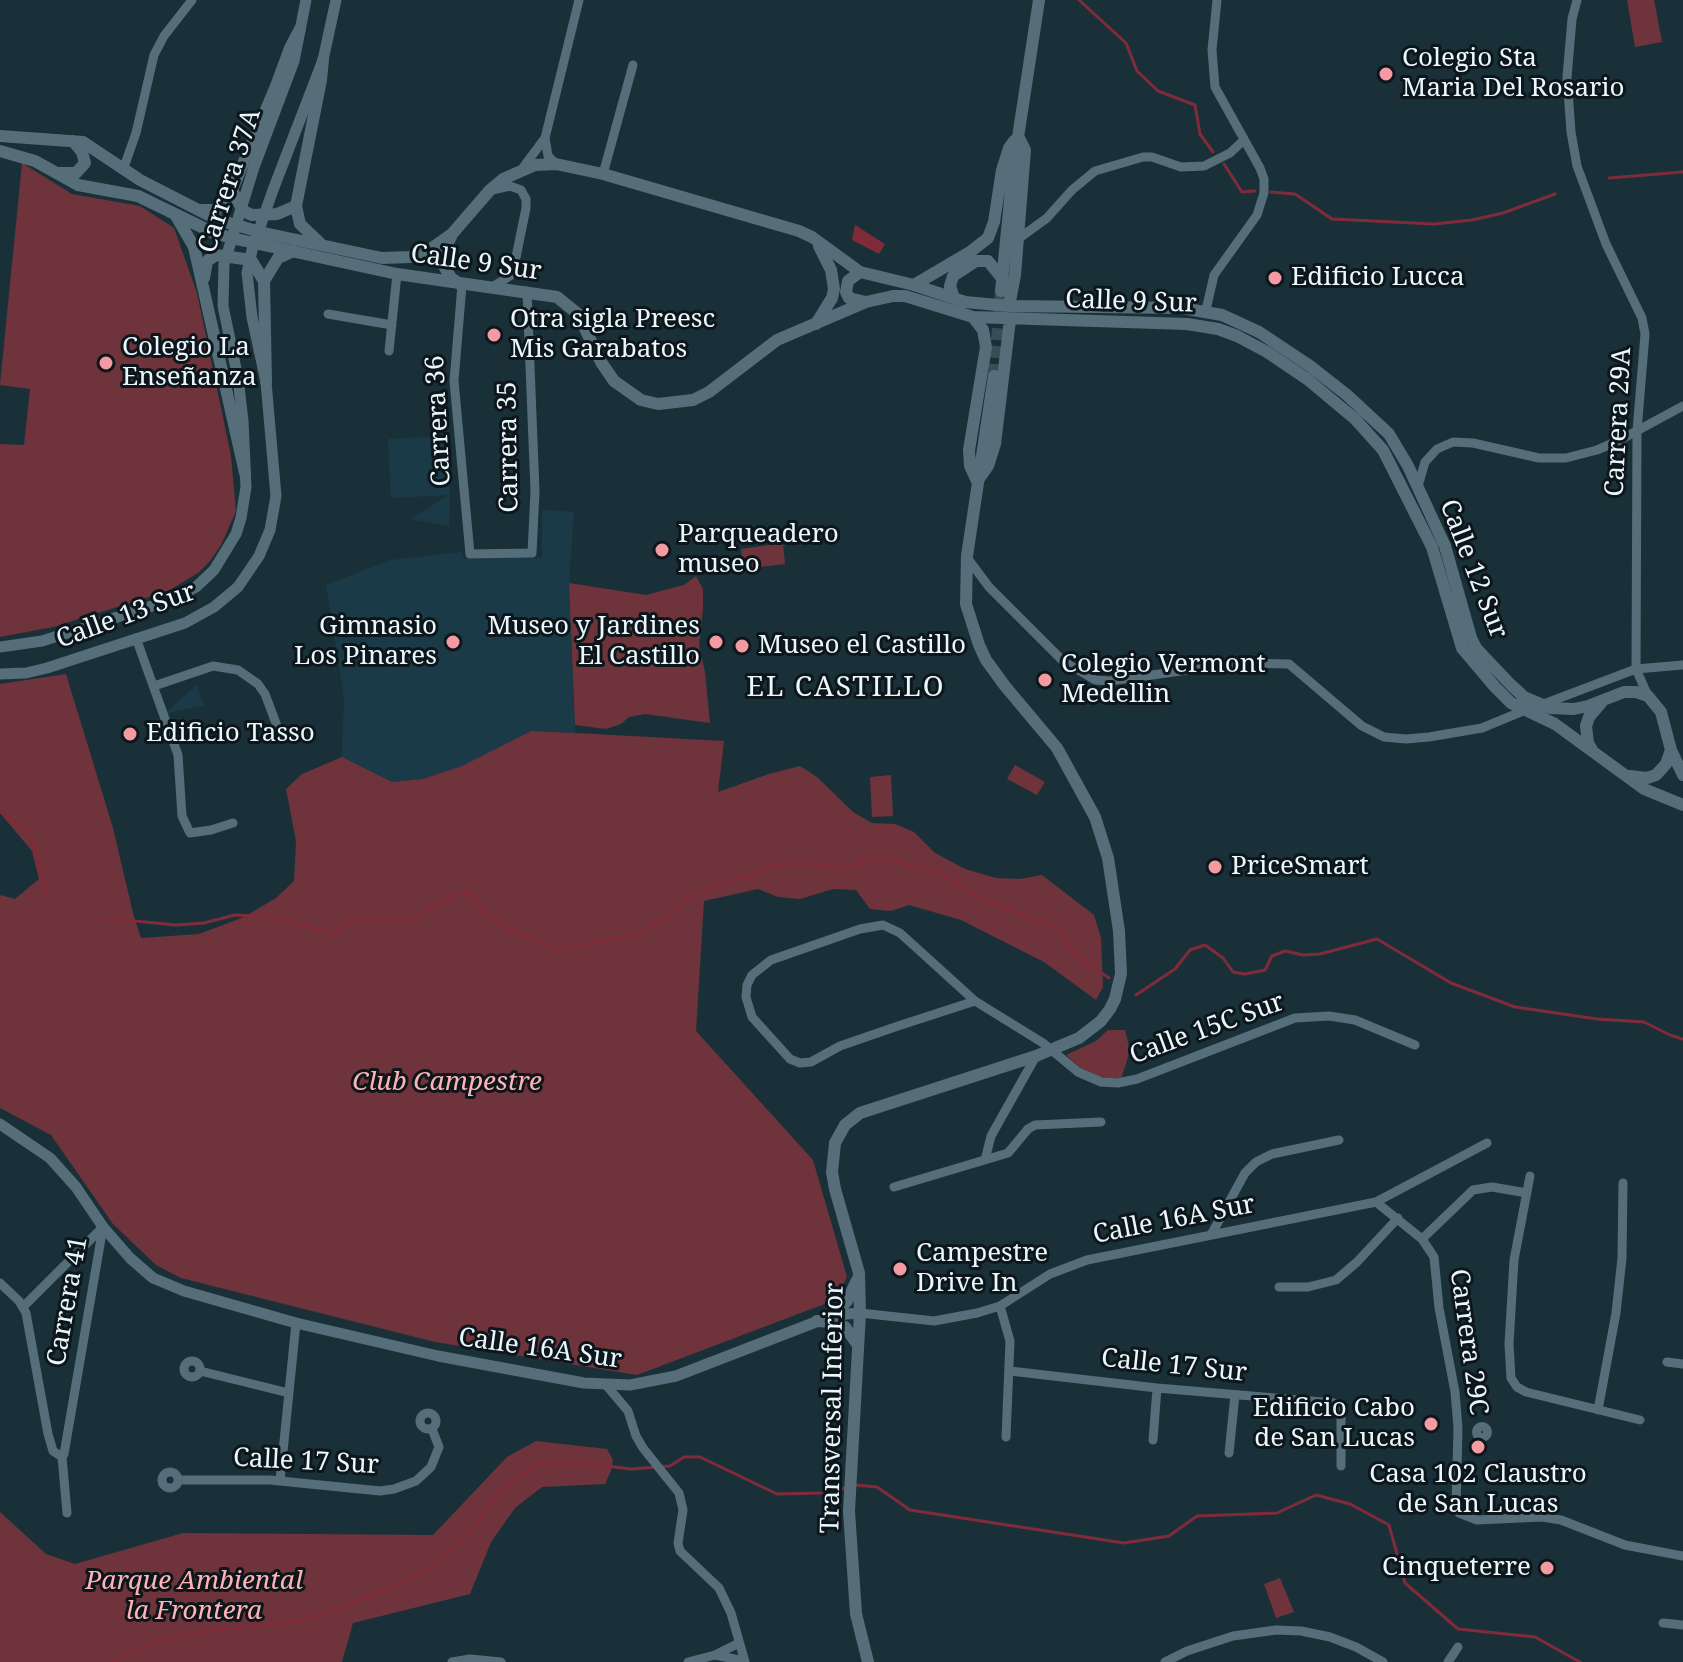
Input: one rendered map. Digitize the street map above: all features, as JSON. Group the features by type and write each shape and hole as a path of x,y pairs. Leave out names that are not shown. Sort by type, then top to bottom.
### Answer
{"main road":[{"path":"1001,291 1018,136 1039,0"},
{"path":"198,210 216,210 232,190 300,29"},
{"path":"323,60 296,206 300,224 323,245"},
{"name":"Calle 9 Sur","path":"0,136 73,141 91,146 123,170 198,210 240,227 382,258 410,257 428,251 452,234 490,190 522,169 556,164 603,174 777,224 812,237 860,272 983,305 1206,310 1246,324 1347,395 1389,434 1408,466"},
{"path":"1009,306 1013,296 1025,150 1018,136"},
{"path":"914,285 988,238 994,222 1002,170 1009,148 1018,136"},
{"path":"58,172 76,173 85,163 73,141"},
{"name":"Calle 9 Sur","path":"0,151 22,156 78,185 138,196 214,233 397,274 557,297 578,314 601,362 614,381 641,400 658,404 675,404 709,392 777,340 882,297 905,296 973,317 1187,324 1218,329 1251,342 1289,366 1355,419 1383,450 1411,504"},
{"path":"232,190 243,211 252,215 277,214 296,206"},
{"path":"175,214 194,247 245,473"},
{"path":"452,234 445,248 444,266 451,278 462,285"},
{"path":"812,237 826,258 833,279 832,298 816,324"},
{"path":"264,281 278,258 293,251"},
{"path":"204,290 207,261 216,255 251,260 264,281 266,382"},
{"path":"954,298 950,286 953,276 976,261 988,261 1001,277"},
{"path":"860,272 848,281 846,292 849,298 866,302"},
{"path":"973,317 983,330 986,347 969,450 970,466 977,481 988,466 995,444 1010,320"},
{"name":"Transversal Inferior","path":"868,1662 856,1614 849,1493 860,1313 859,1273 835,1189 832,1172 835,1143 845,1125 860,1113 1065,1045 1101,1021 1118,988 1119,931 1108,858 1095,817 1076,778 1051,739 986,660 971,624 965,593 967,556 994,376"},
{"name":"Calle 12 Sur","path":"1408,466 1449,557 1476,648 1524,697 1539,705"},
{"name":"Calle 12 Sur","path":"1411,504 1440,570 1462,648 1495,687 1523,711 1555,724 1644,789 1683,805"},
{"path":"1539,705 1574,709 1624,692 1648,696 1661,712 1671,750 1683,775"},
{"path":"1594,753 1588,743 1586,726 1596,707 1607,698"},
{"path":"1625,776 1647,778 1656,775 1666,764 1671,750"},
{"path":"834,1315 851,1295 859,1273"},
{"path":"817,1321 845,1327 858,1345"}],"street":[{"path":"123,170 136,133 154,55 164,36 192,0"},
{"name":"Carrera 37A","path":"0,647 42,641 174,599 196,587 214,570 236,534 245,497 243,421 222,292 224,264 254,167 294,61 306,0"},
{"name":"Carrera 37A","path":"251,568 270,530 276,496 266,382 252,317 247,273 273,190 323,60 336,0"},
{"path":"522,169 545,138 579,0"},
{"path":"1206,310 1214,275 1263,203 1264,179 1215,87 1212,50 1217,0"},
{"name":"Carrera 29A","path":"1577,0 1572,19 1567,77 1577,166 1588,201 1642,318 1645,353 1637,431 1636,669 1648,696"},
{"path":"603,174 633,65"},
{"path":"545,138 548,156 556,164"},
{"path":"1018,239 1047,218 1072,190 1095,171 1143,157 1181,167 1204,166 1230,153 1244,140"},
{"path":"489,288 510,276 526,208 526,199 521,190 510,186 490,190"},
{"path":"389,351 397,274"},
{"name":"Carrera 36","path":"462,285 454,381 470,554 532,553"},
{"name":"Carrera 35","path":"527,291 535,491 532,553"},
{"path":"328,314 392,325"},
{"path":"1418,488 1425,462 1437,449 1453,442 1553,459 1597,450 1683,406"},
{"path":"1408,466 1425,462"},
{"path":"967,556 989,587 1063,661 1095,680 1110,681 1237,663 1289,664 1362,726 1384,737 1406,739 1482,728 1523,711"},
{"name":"Calle 13 Sur","path":"0,674 47,668 199,617 238,587 251,568"},
{"path":"965,593 989,587"},
{"path":"136,638 178,755 182,816 190,833 233,823"},
{"path":"1539,705 1636,669 1683,665"},
{"path":"154,686 213,666 238,670 258,684 265,694 277,726"},
{"name":"Carrera 29A","path":"1624,692 1636,669"},
{"name":"Calle 15C Sur","path":"975,1001 840,1046 811,1062 800,1063 790,1059 752,1017 746,997 747,985 760,966 771,960 860,929 883,925 900,933 975,1001 1052,1050 1078,1072 1101,1082 1118,1083 1137,1079 1295,1018 1329,1016 1355,1020 1415,1045"},
{"path":"1064,1060 1065,1045"},
{"path":"985,1160 991,1136 1036,1056"},
{"path":"1017,1062 1022,1078"},
{"path":"894,1187 1012,1149 1022,1135 1035,1125 1101,1122"},
{"name":"Calle 16A Sur","path":"0,1124 50,1158 76,1187 103,1227 130,1258 153,1278 184,1291 296,1323 438,1356 607,1386 653,1382 676,1376 834,1315 860,1313 934,1321 953,1319 1000,1306 1050,1274 1071,1265 1376,1202 1487,1143"},
{"path":"1211,1235 1245,1173 1256,1162 1272,1154 1339,1140"},
{"path":"1530,1176 1514,1260 1508,1356 1511,1378 1517,1387 1526,1392 1640,1420"},
{"path":"1598,1410 1616,1313 1622,1258 1623,1183"},
{"path":"1422,1239 1473,1190 1492,1187 1527,1193"},
{"name":"Carrera 29C","path":"1376,1202 1422,1239 1434,1257 1439,1308 1455,1392 1458,1428 1456,1507 1459,1513 1477,1520 1542,1517 1561,1520 1625,1545 1683,1556"},
{"path":"1279,1287 1308,1287 1336,1280 1398,1218"},
{"path":"1219,1220 1225,1233"},
{"name":"Carrera 41","path":"62,1457 53,1451 48,1434 24,1306 103,1227"},
{"name":"Carrera 41","path":"67,1513 62,1457 103,1227"},
{"path":"0,1283 24,1306"},
{"path":"1000,1306 1010,1341 1006,1437"},
{"path":"280,1481 296,1323"},
{"path":"1667,1362 1683,1364"},
{"path":"200,1371 289,1393"},
{"name":"Calle 17 Sur","path":"1010,1371 1157,1388 1334,1403 1341,1410 1341,1466"},
{"path":"607,1386 628,1411 636,1436 683,1501 678,1543 680,1551 719,1588 731,1613 741,1656"},
{"path":"1153,1440 1157,1388"},
{"path":"1229,1453 1235,1395"},
{"path":"1458,1428 1477,1429"},
{"name":"Calle 17 Sur","path":"178,1480 280,1481 380,1491 405,1486 424,1475 436,1456 437,1438 432,1429"},
{"path":"1663,1623 1683,1625"},
{"path":"1165,1662 1187,1651 1233,1636 1276,1630 1330,1637 1383,1662"},
{"path":"1448,1662 1458,1647"},
{"path":"715,1655 741,1656"},
{"path":"688,1662 715,1655 741,1656"},
{"path":"452,1662 470,1659 501,1662"}],"shaded area":[{"path":"855,225 885,244 879,254 852,240"},
{"path":"447,436 450,494 449,526 411,519 449,495 391,498 388,439"},
{"name":"Gimnasio Los Pinares","path":"542,510 574,512 569,583 575,733 531,731 462,766 423,779 392,782 342,757 344,698 326,585 391,560 462,552 464,559 542,557"},
{"path":"197,685 204,705 164,714"}],"green space":[{"path":"1627,0 1654,0 1662,42 1635,47"},
{"name":"Colegio La Enseñanza","path":"22,163 72,194 140,206 174,228 197,293 231,456 236,511 210,561 198,573 168,591 53,627 0,637 0,444 24,445 30,389 0,385"},
{"path":"783,543 785,564 743,569 741,549"},
{"path":"696,576 703,589 699,646 710,723 645,714 629,717 621,724 606,729 575,725 569,583 646,595 684,585"},
{"name":"Club Campestre","path":"66,674 113,828 141,938 199,934 244,917 276,898 294,881 296,841 286,789 302,774 342,757 392,782 423,779 462,766 531,731 575,733 724,741 718,792 800,766 817,777 853,812 872,823 895,824 914,832 935,853 965,869 996,878 1020,879 1042,875 1094,915 1101,938 1103,987 1096,1000 1044,962 961,920 909,905 891,911 870,909 856,890 833,889 800,899 778,897 758,889 704,901 696,1031 813,1160 847,1277 835,1300 637,1375 435,1342 181,1278 156,1265 113,1224 51,1135 0,1108 0,895 15,899 39,879 32,851 0,813 0,684"},
{"path":"1015,765 1045,782 1037,795 1007,779"},
{"path":"891,775 893,816 872,817 870,777"},
{"path":"1108,1030 1125,1030 1130,1051 1121,1079 1101,1078 1079,1067 1066,1055 1096,1041"},
{"name":"Parque Ambiental la Frontera","path":"536,1441 607,1449 613,1460 605,1484 542,1487 515,1508 491,1542 470,1594 353,1623 342,1662 0,1662 0,1512 46,1554 75,1564 183,1533 433,1535 507,1457"},
{"path":"1280,1578 1294,1612 1276,1618 1264,1584"}],"waterway":[{"path":"1079,0 1126,43 1137,71 1158,91 1195,105 1200,134 1213,152"},
{"path":"1224,164 1242,192 1255,191"},
{"path":"1609,178 1683,172"},
{"path":"1271,192 1295,194 1332,219 1434,224 1503,213 1555,194"},
{"path":"0,812 30,833 48,897"},
{"path":"104,918 176,925 204,923 235,915 274,917 333,934 356,918 408,921 455,895 471,893 485,915 504,927 558,949 631,936 666,920 687,898 772,866 800,863 845,868 868,860 896,860 915,868 937,869 962,888 1061,930 1071,951 1109,978"},
{"path":"1136,995 1175,969 1190,950 1205,945 1223,958 1233,972 1245,974 1265,970 1272,956 1285,951 1303,955 1320,954 1377,939 1451,983 1515,1007 1597,1019 1644,1022 1683,1039"},
{"path":"111,1662 152,1642 201,1632 295,1621 335,1610 406,1581 436,1563 468,1534 502,1489 537,1463 583,1463 631,1469 670,1466 684,1457 700,1457 777,1494 822,1493 845,1488"},
{"path":"856,1485 877,1487 910,1510 1124,1543 1169,1536 1197,1516 1277,1513 1316,1495 1350,1504 1389,1525 1405,1583 1458,1629 1535,1637 1580,1662"}],"tunnel":[{"path":"994,376 1001,291"}],"place":[{"name":"Colegio Sta Maria Del Rosario","path":"1386,74"},
{"name":"Edificio Lucca","path":"1275,278"},
{"name":"Otra sigla Preesc Mis Garabatos","path":"494,335"},
{"name":"Colegio La Enseñanza","path":"106,363"},
{"name":"Parqueadero museo","path":"662,550"},
{"name":"Gimnasio Los Pinares","path":"453,642"},
{"name":"Museo y Jardines El Castillo","path":"716,642"},
{"name":"Museo el Castillo","path":"742,646"},
{"name":"Colegio Vermont Medellin","path":"1045,680"},
{"name":"Edificio Tasso","path":"130,734"},
{"name":"PriceSmart","path":"1215,867"},
{"name":"Campestre Drive In","path":"900,1269"},
{"name":"Edificio Cabo de San Lucas","path":"1431,1424"},
{"name":"Casa 102 Claustro de San Lucas","path":"1478,1447"},
{"name":"Cinqueterre","path":"1547,1568"}],"district":[{"name":"EL CASTILLO","path":"846,688"}]}
